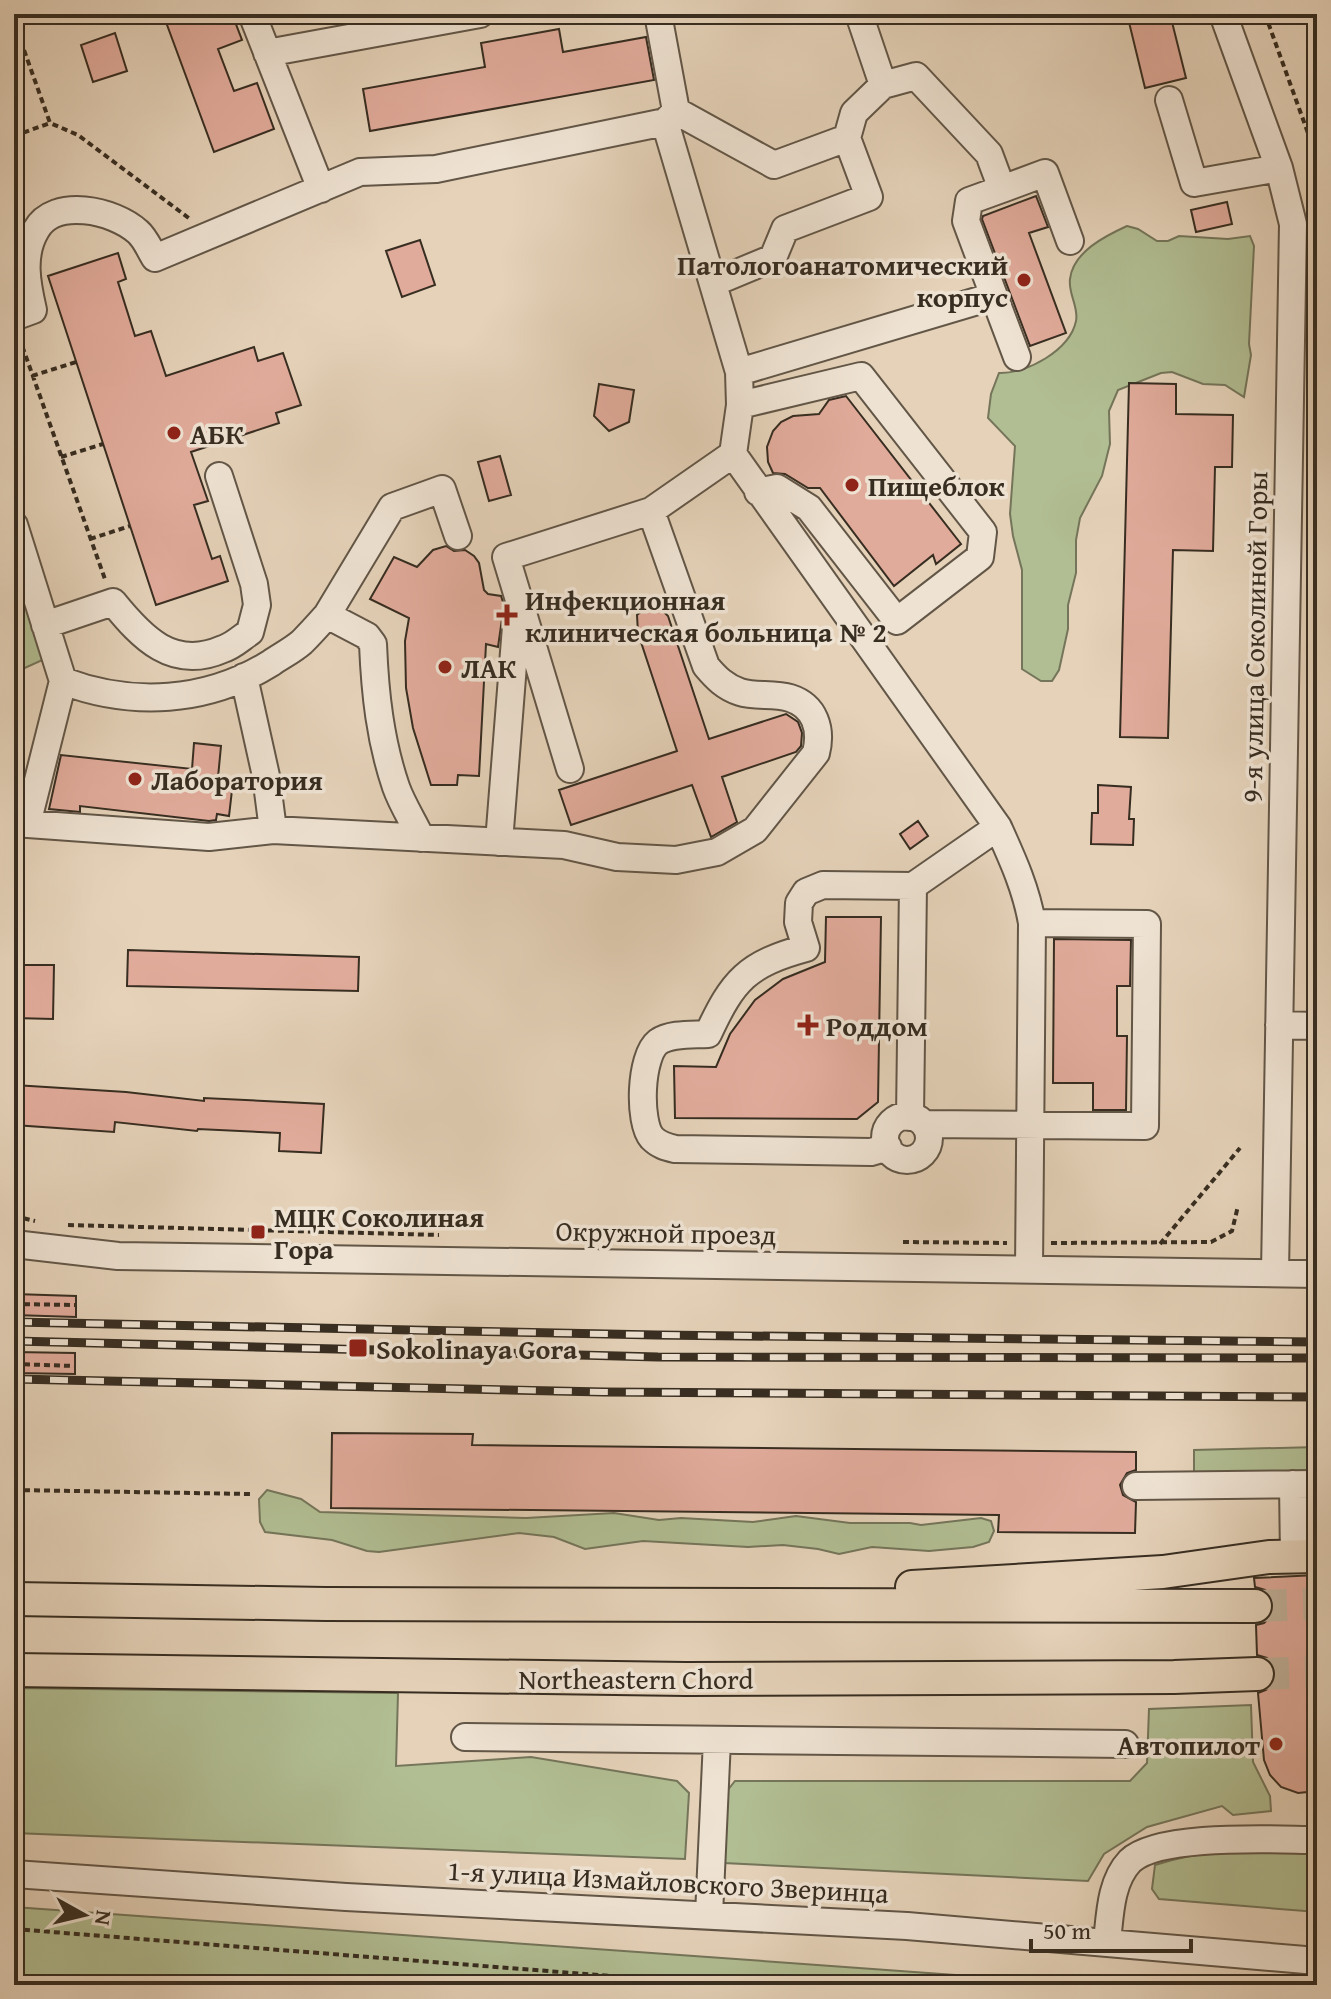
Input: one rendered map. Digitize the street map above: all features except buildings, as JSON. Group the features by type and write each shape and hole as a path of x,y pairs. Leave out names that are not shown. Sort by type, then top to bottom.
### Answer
{"main road":[{"path":"593,1606 1163,1572 1269,1557 1305,1556"},
{"path":"14,1599 593,1606 1255,1606"},
{"name":"Northeastern Chord","path":"14,1670 670,1679 1257,1674"}],"street":[{"path":"252,14 321,189"},
{"path":"267,53 480,14"},
{"path":"658,14 670,116 739,372 740,405 733,454 998,827 1029,902 1032,923 1029,1256"},
{"path":"859,14 883,85"},
{"name":"9-я улица Соколиной Горы","path":"1223,14 1279,168 1305,224 1279,1025 1275,1273"},
{"path":"713,283 773,258 785,229 869,197 847,138 854,113 883,85 916,76 989,154 1002,189"},
{"path":"1169,100 1194,183 1279,168"},
{"path":"16,327 33,310 27,282 27,252 37,227 60,212 87,210 113,217 138,232 155,258 360,172 436,169 670,116 774,165 847,138"},
{"path":"1017,357 966,221 969,201 1045,173 1070,241"},
{"path":"739,372 994,296"},
{"path":"740,405 861,376 983,532 980,557 897,621 809,508 777,488 758,492"},
{"path":"570,769 506,557 651,511 733,454"},
{"path":"45,625 113,602 138,633 164,652 199,655 224,649 250,632 257,605 254,584 219,476"},
{"path":"63,681 111,695 158,698 221,688 299,644 327,615 392,507 442,489 458,536"},
{"path":"14,525 63,681 20,823 209,837 273,830 564,845 617,857 676,860 717,852 755,830 816,753 820,738 817,720 808,708 790,698 742,693 719,682 706,666 651,511"},
{"path":"499,842 518,599"},
{"path":"327,615 367,636 373,644 376,707 385,753 397,790 421,838"},
{"path":"244,677 266,776 273,830"},
{"path":"888,1147 871,1152 675,1149 661,1146 650,1136 645,1124 644,1068 649,1052 660,1041 674,1036 708,1034 722,1005 743,977 771,957 806,948 798,922 799,903 806,892 823,885 913,886 998,827"},
{"path":"913,886 917,1120 929,1140 921,1155 905,1160 897,1158 888,1147 886,1136 893,1122 917,1120 1145,1126 1147,924 1032,923"},
{"path":"1279,1025 1317,1026"},
{"name":"Окружной проезд","path":"14,1244 118,1256 1029,1256 1317,1274"},
{"path":"1136,1486 1305,1484 1305,1556"},
{"path":"465,1737 1125,1744"},
{"path":"709,1915 717,1740"},
{"path":"1107,1942 1113,1892 1131,1861 1163,1846 1196,1841 1317,1840"},
{"name":"1-я улица Измайловского Зверинца","path":"14,1874 346,1897 907,1926 1317,1961"}],"path":[{"path":"1265,14 1317,158"},
{"path":"14,22 50,123"},
{"path":"14,146 15,133 50,123 78,135 211,235"},
{"path":"16,327 113,602"},
{"path":"32,376 76,362"},
{"path":"61,457 103,444"},
{"path":"90,539 130,526"},
{"path":"1309,1203 1308,1140 1317,1140 1317,1099"},
{"path":"1160,1244 1240,1148"},
{"path":"1309,1173 1317,1174"},
{"path":"890,1242 1029,1256 1211,1242 1232,1231 1238,1206"},
{"path":"14,1216 38,1221"},
{"path":"66,1225 445,1235"},
{"path":"14,1304 76,1305"},
{"path":"14,1364 75,1366"},
{"path":"14,1490 251,1494"},
{"path":"14,1929 725,1985"}],"green space":[{"path":"1127,226 1157,241 1168,241 1179,236 1228,239 1250,236 1254,246 1251,355 1244,397 1225,385 1203,384 1172,372 1161,373 1118,390 1109,411 1110,444 1102,476 1080,518 1076,573 1059,670 1052,681 1041,681 1022,669 1022,570 1010,514 1015,446 988,418 991,394 999,373 1034,365 1065,342 1077,316 1070,285 1072,269 1091,246"},
{"path":"14,556 49,657 18,671 14,678"},
{"path":"1317,1447 1317,1470 1194,1474 1194,1450"},
{"path":"267,1490 301,1499 320,1512 526,1518 614,1513 659,1520 681,1518 753,1522 796,1516 850,1523 921,1525 981,1518 991,1521 994,1531 989,1542 973,1547 929,1551 872,1547 839,1554 783,1545 748,1547 643,1541 585,1549 554,1537 519,1533 379,1552 332,1540 265,1532 260,1522 259,1499"},
{"path":"14,1688 398,1693 396,1766 531,1757 677,1781 689,1793 685,1859 14,1833"},
{"path":"1251,1705 1253,1762 1270,1796 1271,1811 1233,1815 1222,1806 1147,1827 1104,1854 1088,1881 724,1863 727,1791 735,1781 1130,1781 1147,1763 1149,1709"},
{"path":"1317,1849 1317,1912 1159,1899 1152,1889 1155,1865 1175,1859 1235,1851"},
{"path":"14,1907 1095,1985 14,1985"}],"tunnel":[{"path":"1255,1606 1317,1604"},
{"path":"1257,1674 1317,1672"}],"railway":[{"path":"14,1322 656,1335 1317,1342"},
{"path":"14,1341 658,1357 1317,1358"},
{"path":"14,1379 604,1392 1317,1397"}],"place":[{"name":"Патологоанатомический корпус","path":"1024,280"},
{"name":"АБК","path":"174,433"},
{"name":"Пищеблок","path":"852,485"},
{"name":"Инфекционная клиническая больница № 2","path":"507,615"},
{"name":"ЛАК","path":"445,667"},
{"name":"Лаборатория","path":"135,779"},
{"name":"Роддом","path":"808,1025"},
{"name":"МЦК Соколиная Гора","path":"258,1232"},
{"name":"Sokolinaya Gora","path":"358,1348"},
{"name":"Автопилот","path":"1276,1744"}]}
